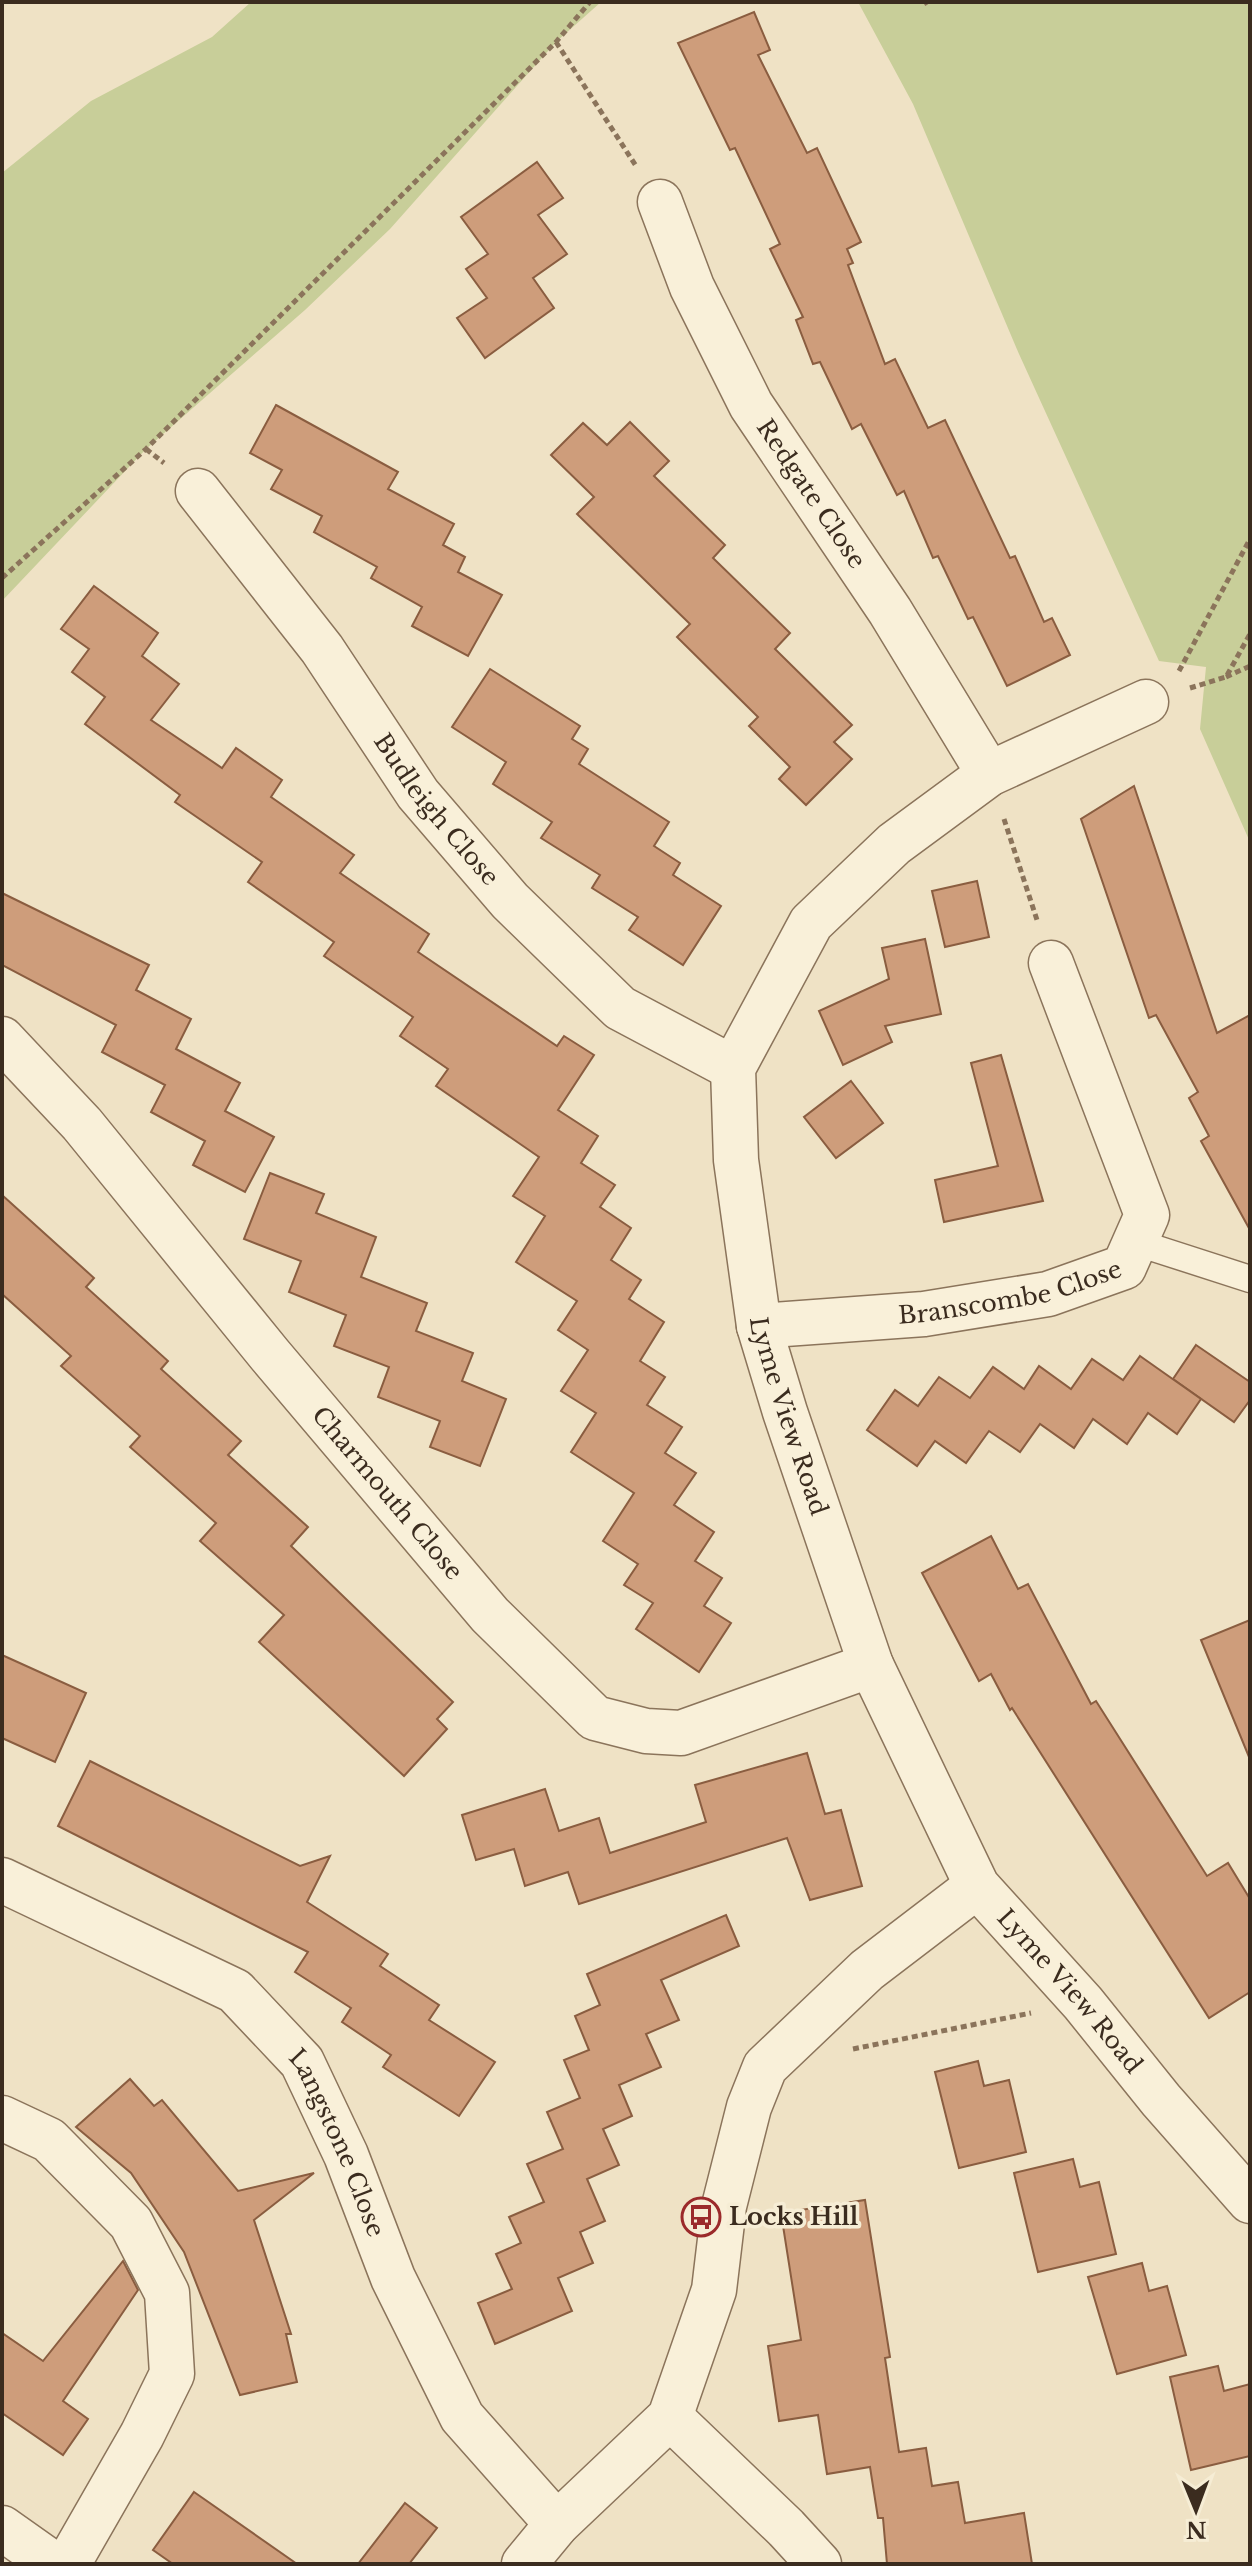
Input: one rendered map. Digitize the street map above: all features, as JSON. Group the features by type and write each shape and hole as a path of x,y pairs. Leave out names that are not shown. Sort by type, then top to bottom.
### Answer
{"street":[{"name":"Redgate Close","path":"660,202 692,287 751,405 890,611 989,774"},
{"name":"Budleigh Close","path":"198,491 322,649 418,794 510,901 620,1008 733,1068"},
{"path":"733,1068 811,923 894,844 989,774 1146,702"},
{"name":"Branscombe Close","path":"759,1326 924,1314 1048,1294 1124,1267 1147,1215 1051,963"},
{"name":"Charmouth Close","path":"2,1039 82,1124 270,1355 490,1615 595,1718 646,1731 681,1733 871,1665"},
{"name":"Lyme View Road","path":"733,1068 736,1160 759,1326 871,1665 977,1886 1083,2003 1161,2100 1250,2201"},
{"name":"Langstone Close","path":"2,1880 235,1991 302,2062 346,2155 393,2278 462,2417 557,2524"},
{"path":"524,2564 557,2524 670,2417 714,2290 724,2206 749,2107 765,2067 867,1970 977,1886"},
{"path":"2,2118 49,2140 131,2223 167,2293 172,2374 142,2435 68,2564"},
{"path":"670,2417 786,2528 819,2564"},
{"path":"2,2528 53,2564"}],"lane":[{"path":"1135,1242 1250,1279"}],"path":[{"path":"2,578 146,449 556,42 590,2"},
{"path":"556,42 660,202"},
{"path":"1146,702 1185,664 1250,539"},
{"path":"1226,677 1250,634"},
{"path":"1146,702 1226,677 1250,666"},
{"path":"989,774 1051,963"},
{"path":"841,2052 1083,2003"}],"green space":[{"path":"251,2 601,2 556,42 390,229 305,310 146,449 2,601 2,173 91,101 212,37"},
{"path":"858,2 1250,2 1250,842 1200,729 1206,667 1159,661 1019,354 913,104"}],"building":[{"path":"754,12 770,50 758,55 807,153 817,148 861,242 847,249 853,263 848,265 885,364 895,359 928,428 945,420 1010,558 1015,556 1044,622 1052,618 1070,655 1007,686 973,617 968,619 938,556 933,558 904,491 897,495 861,424 852,429 820,362 813,364 796,320 803,317 770,249 780,244 735,148 730,150 678,43"},
{"path":"537,162 563,198 538,215 567,254 533,278 554,308 485,358 457,318 487,298 466,269 488,254 461,217"},
{"path":"276,405 398,472 388,489 454,524 443,545 465,557 458,572 502,595 468,656 412,626 422,607 371,578 377,567 314,532 322,516 271,489 282,470 250,453"},
{"path":"630,422 669,461 654,476 725,545 713,558 790,633 775,649 852,725 834,742 852,759 806,805 779,779 790,767 749,726 758,717 677,637 690,624 577,514 594,497 551,455 583,423 607,445"},
{"path":"94,586 158,633 142,656 179,684 151,720 222,768 236,748 282,780 271,797 354,855 340,873 429,934 418,952 557,1046 564,1036 594,1055 558,1110 598,1136 581,1163 615,1185 600,1207 631,1228 611,1260 641,1280 629,1299 664,1322 640,1361 665,1377 647,1405 682,1427 665,1453 696,1473 674,1505 714,1532 695,1561 722,1578 704,1606 731,1623 699,1672 636,1629 653,1603 624,1585 638,1564 603,1541 634,1493 571,1452 596,1413 561,1391 588,1350 558,1330 577,1301 516,1262 545,1216 513,1196 539,1157 436,1086 448,1069 400,1036 413,1017 324,956 334,942 248,882 262,862 175,802 180,795 85,724 105,697 72,672 89,649 61,629"},
{"path":"490,669 580,726 572,739 588,749 579,764 669,822 654,846 680,863 673,875 721,906 683,965 629,930 638,917 592,888 600,875 541,838 552,822 493,784 506,762 452,727"},
{"path":"1134,786 1217,1033 1250,1015 1250,1230 1201,1141 1209,1136 1189,1098 1198,1092 1156,1015 1149,1018 1081,819"},
{"path":"977,881 989,937 945,947 932,891"},
{"path":"2,893 149,965 136,990 191,1019 176,1049 240,1083 225,1111 274,1137 245,1192 193,1165 205,1141 151,1112 165,1085 102,1052 116,1025 2,965"},
{"path":"925,939 941,1014 885,1026 892,1042 843,1065 819,1011 889,979 882,948"},
{"path":"1001,1055 1043,1201 944,1222 935,1180 998,1166 971,1063"},
{"path":"851,1081 883,1123 836,1158 804,1117"},
{"path":"270,1173 324,1194 316,1213 376,1237 361,1277 427,1303 416,1331 473,1353 462,1381 506,1399 480,1466 430,1447 440,1421 378,1397 389,1367 334,1346 346,1315 289,1292 301,1261 244,1239"},
{"path":"2,1195 94,1278 86,1287 168,1361 161,1369 241,1441 228,1455 308,1527 291,1546 453,1702 437,1719 447,1729 404,1776 259,1642 284,1615 200,1541 216,1523 130,1447 140,1436 61,1366 71,1356 2,1294"},
{"path":"1196,1345 1250,1382 1250,1400 1234,1422 1173,1379"},
{"path":"1140,1356 1201,1399 1177,1434 1148,1413 1127,1444 1093,1419 1074,1448 1040,1424 1020,1452 989,1431 966,1463 935,1441 917,1466 867,1430 895,1390 918,1406 939,1377 970,1398 993,1367 1024,1389 1039,1366 1071,1389 1092,1359 1123,1380"},
{"path":"991,1536 1018,1589 1028,1584 1091,1704 1096,1701 1207,1876 1228,1863 1250,1899 1250,1992 1209,2018 1012,1708 1010,1710 991,1674 979,1681 922,1573"},
{"path":"1250,1620 1250,1757 1249,1757 1201,1640"},
{"path":"2,1655 86,1693 55,1762 2,1738"},
{"path":"807,1753 825,1814 841,1810 862,1886 810,1900 787,1838 579,1904 568,1872 525,1886 514,1849 476,1860 462,1815 545,1789 559,1831 599,1818 610,1853 706,1822 695,1785"},
{"path":"90,1761 300,1866 330,1856 307,1902 388,1954 380,1966 439,2005 429,2020 495,2062 459,2116 383,2067 391,2055 342,2022 351,2008 295,1972 308,1952 58,1826"},
{"path":"726,1915 739,1946 661,1980 679,2020 646,2034 661,2067 619,2085 632,2116 603,2129 619,2165 587,2179 605,2221 580,2232 593,2263 558,2278 572,2311 495,2344 478,2303 512,2289 496,2254 521,2243 509,2217 544,2202 527,2164 563,2149 547,2112 580,2098 564,2060 589,2050 575,2016 600,2005 587,1974"},
{"path":"978,2061 984,2086 1009,2080 1026,2152 959,2168 935,2072"},
{"path":"130,2079 154,2106 162,2100 238,2191 314,2173 254,2220 291,2334 286,2334 297,2382 240,2395 184,2252 131,2173 76,2127"},
{"path":"1073,2159 1080,2187 1099,2182 1116,2254 1038,2272 1014,2173"},
{"path":"865,2200 890,2357 885,2358 899,2452 926,2448 932,2486 958,2482 965,2523 1024,2513 1032,2564 887,2564 883,2518 878,2518 870,2467 827,2474 818,2415 779,2421 768,2346 801,2340 781,2213"},
{"path":"123,2261 138,2290 63,2401 88,2419 63,2455 2,2413 2,2333 43,2361"},
{"path":"1142,2263 1149,2291 1167,2286 1186,2355 1117,2374 1088,2277"},
{"path":"1218,2366 1224,2391 1250,2384 1250,2456 1191,2470 1170,2377"},
{"path":"194,2492 297,2564 173,2564 153,2550"},
{"path":"405,2503 437,2528 409,2564 358,2564"}],"place":[{"name":"Locks Hill","path":"701,2217"}]}
